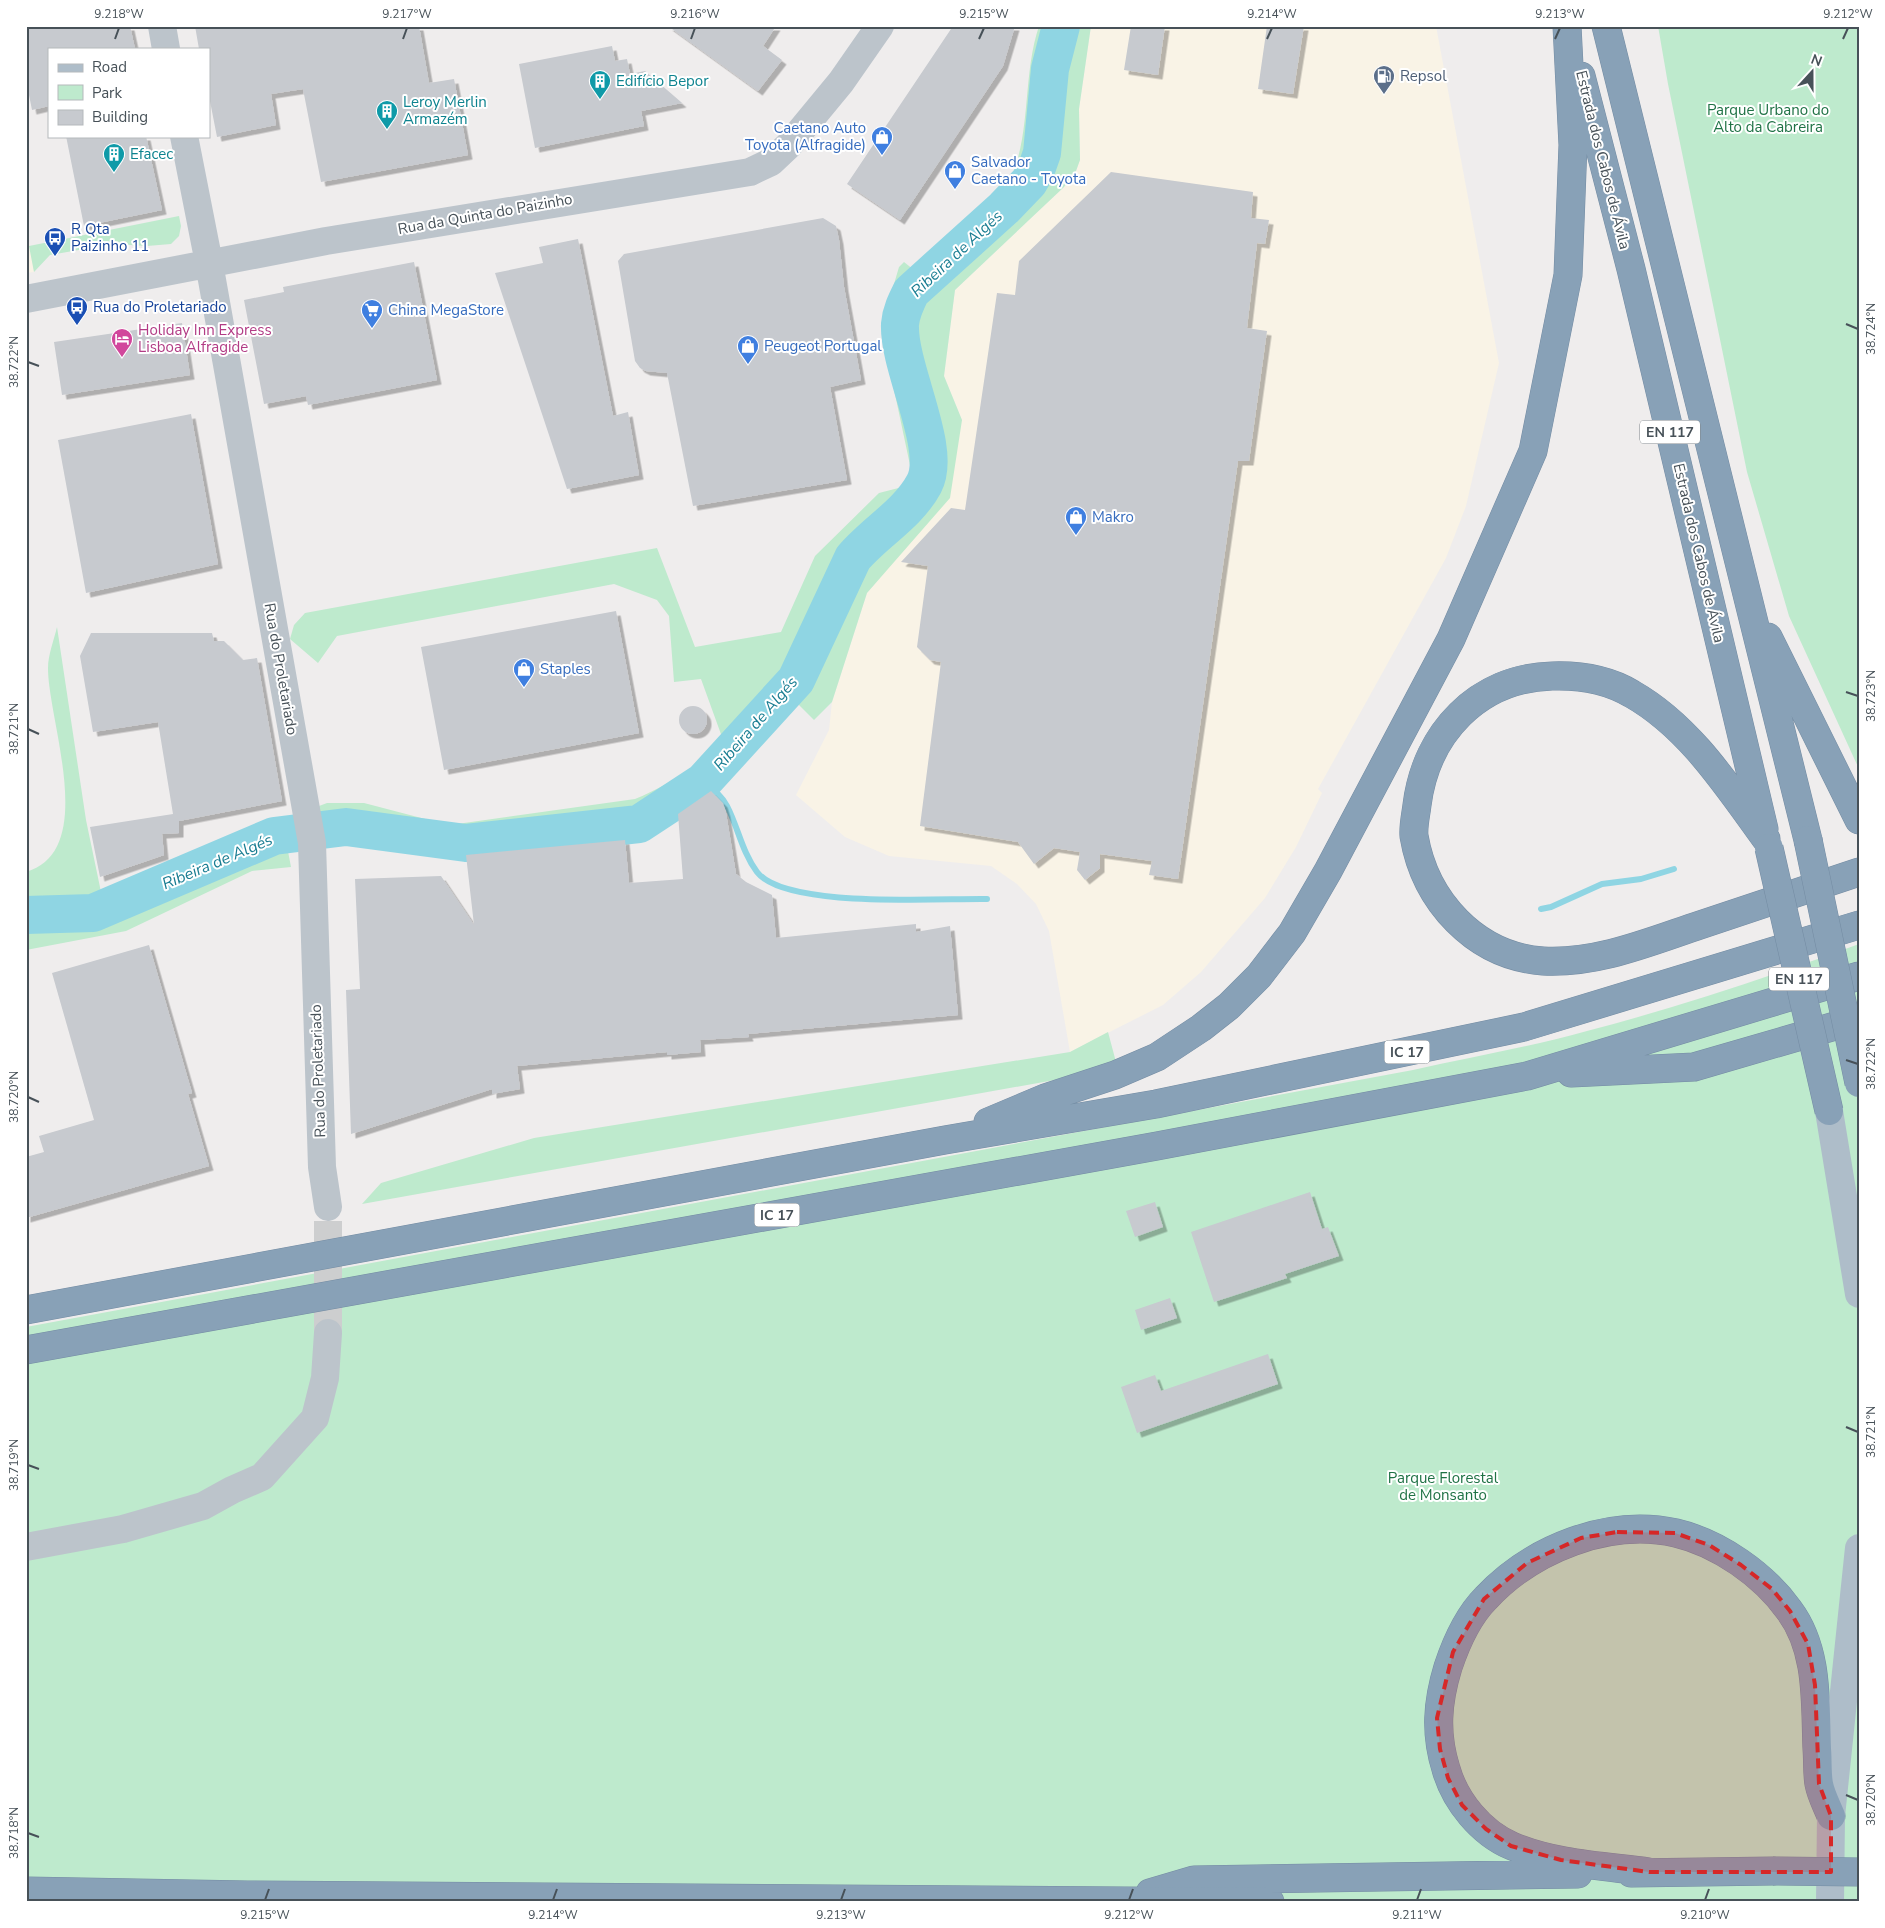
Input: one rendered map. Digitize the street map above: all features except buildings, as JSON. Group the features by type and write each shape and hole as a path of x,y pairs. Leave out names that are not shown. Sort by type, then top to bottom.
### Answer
{"highway":[{"name":"Estrada dos Cabos de Ávila","path":"1568,26 1633,278 1768,843"},
{"path":"945,1140 1046,1098 1115,1075 1157,1057 1201,1028 1229,1006 1259,976 1292,934 1328,871 1451,639 1533,451 1568,275 1573,145 1568,26"},
{"name":"EN 117","path":"1606,26 1743,586 1808,840 1859,1084"},
{"path":"1621,83 1626,26"},
{"path":"1743,586 1859,820"},
{"path":"1768,843 1724,782 1680,730 1634,695 1615,686 1585,676 1530,677 1501,687 1474,702 1450,725 1432,751 1419,789 1414,834 1423,866 1437,898 1455,920 1481,942 1509,954 1540,960 1572,962 1624,951 1859,872"},
{"name":"EN 117","path":"1768,843 1829,1111"},
{"name":"IC 17","path":"26,1310 945,1140 1156,1104 1524,1027 1859,925"},
{"name":"EN 117","path":"1830,947 1859,1010"},
{"name":"IC 17","path":"26,1350 1148,1148 1527,1076 1859,976"},
{"path":"1527,1076 1694,1067 1859,1019"},
{"path":"1649,1872 1561,1860 1511,1846 1486,1829 1462,1805 1448,1778 1440,1749 1437,1718 1443,1685 1453,1652 1467,1624 1484,1599 1527,1563 1581,1538 1644,1530 1675,1533 1709,1545 1741,1565 1772,1590 1790,1611 1808,1644 1815,1685 1819,1784 1831,1816"},
{"path":"1125,1901 1194,1880 1649,1872 1859,1872"},
{"path":"26,1891 257,1895 1270,1902"}],"main road":[{"path":"1829,1111 1859,1294"},
{"path":"1830,1902 1831,1816 1859,1548"}],"street":[{"path":"162,26 166,48"},
{"name":"Rua da Quinta do Paizinho","path":"26,299 440,221 750,172 771,162 788,145 841,82 880,26"},
{"name":"Rua do Proletariado","path":"184,138 209,263 312,843 321,1157 328,1207"},
{"path":"26,1547 123,1529 203,1506 232,1490 262,1477 314,1418 325,1378 328,1333"}],"highlighted area":[{"path":"1617,1532 1675,1533 1709,1545 1741,1565 1772,1589 1790,1611 1808,1644 1815,1685 1819,1784 1831,1816 1831,1872 1649,1872 1561,1860 1511,1846 1486,1829 1462,1805 1448,1778 1440,1749 1437,1718 1453,1652 1484,1599 1527,1563 1581,1538"}],"shaded area":[{"path":"1091,26 1436,26 1499,363 1466,506 1446,558 1318,789 1322,793 1296,847 1265,898 1201,972 1163,1005 1070,1052 1049,931 1036,904 1017,884 991,866 889,856 845,837 796,795 829,730 832,702 867,593 879,579 962,420 944,376 955,290 1064,187 1076,171 1080,160 1079,109"},
{"path":"26,222 34,272 26,273"}],"green space":[{"path":"1039,26 1091,26 1079,109 1080,160 1076,171 1064,187 955,290 944,376 962,420 950,498 867,593 832,702 814,720 797,703 719,776 723,780 641,839 453,855 325,834 286,841 291,867 252,871 126,931 26,950 26,872 48,859 60,839 65,812 64,782 48,668 57,627 86,820 101,892 232,837 235,841 327,803 364,803 429,820 457,824 635,799 671,781 706,756 722,737 701,679 674,682 669,616 657,600 614,584 337,636 318,663 290,639 294,625 305,613 657,548 695,647 781,632 815,556 879,493 914,484 881,328 899,267 904,262 914,270 918,267 943,240 994,197 1011,177 1020,148 1031,61"},
{"name":"Parque Urbano do Alto da Cabreira","path":"1658,26 1859,26 1859,769 1789,616 1747,472 1668,84"},
{"path":"179,216 181,226 179,236 171,244 147,246 113,244 50,255 34,272 29,246"},
{"name":"Parque Florestal de Monsanto","path":"1859,944 1859,1902 26,1902 26,1327 1413,1070 1544,1042 1621,1022 1724,991"},
{"path":"1108,1032 1116,1062 1077,1076 362,1204 381,1183 534,1138 1070,1052"}],"waterway":[{"name":"Ribeira de Algés","path":"26,915 93,913 274,836 346,827 466,843 639,824 703,782 796,680 853,558 909,505 924,484 928,469 928,450 901,342 900,324 903,311 911,292 1004,208 1029,182 1036,170 1042,153 1050,69 1061,26"},
{"path":"703,782 725,802 752,864 757,872 773,884 798,892 829,897 901,900 987,899"},
{"path":"1541,909 1551,907 1602,884 1641,879 1674,869"}],"tunnel":[{"path":"328,1207 328,1333"}],"place":[{"name":"Repsol","path":"1384,95"},
{"name":"Edifício Bepor","path":"600,100"},
{"name":"Leroy Merlin Armazém","path":"387,130"},
{"name":"Caetano Auto Toyota (Alfragide)","path":"882,156"},
{"name":"Efacec","path":"114,173"},
{"name":"Salvador Caetano - Toyota","path":"955,190"},
{"name":"R Qta Paizinho 11","path":"55,257"},
{"name":"Rua do Proletariado","path":"77,326"},
{"name":"China MegaStore","path":"372,329"},
{"name":"Holiday Inn Express Lisboa Alfragide","path":"122,358"},
{"name":"Peugeot Portugal","path":"748,365"},
{"name":"Makro","path":"1076,536"},
{"name":"Staples","path":"524,688"}]}
